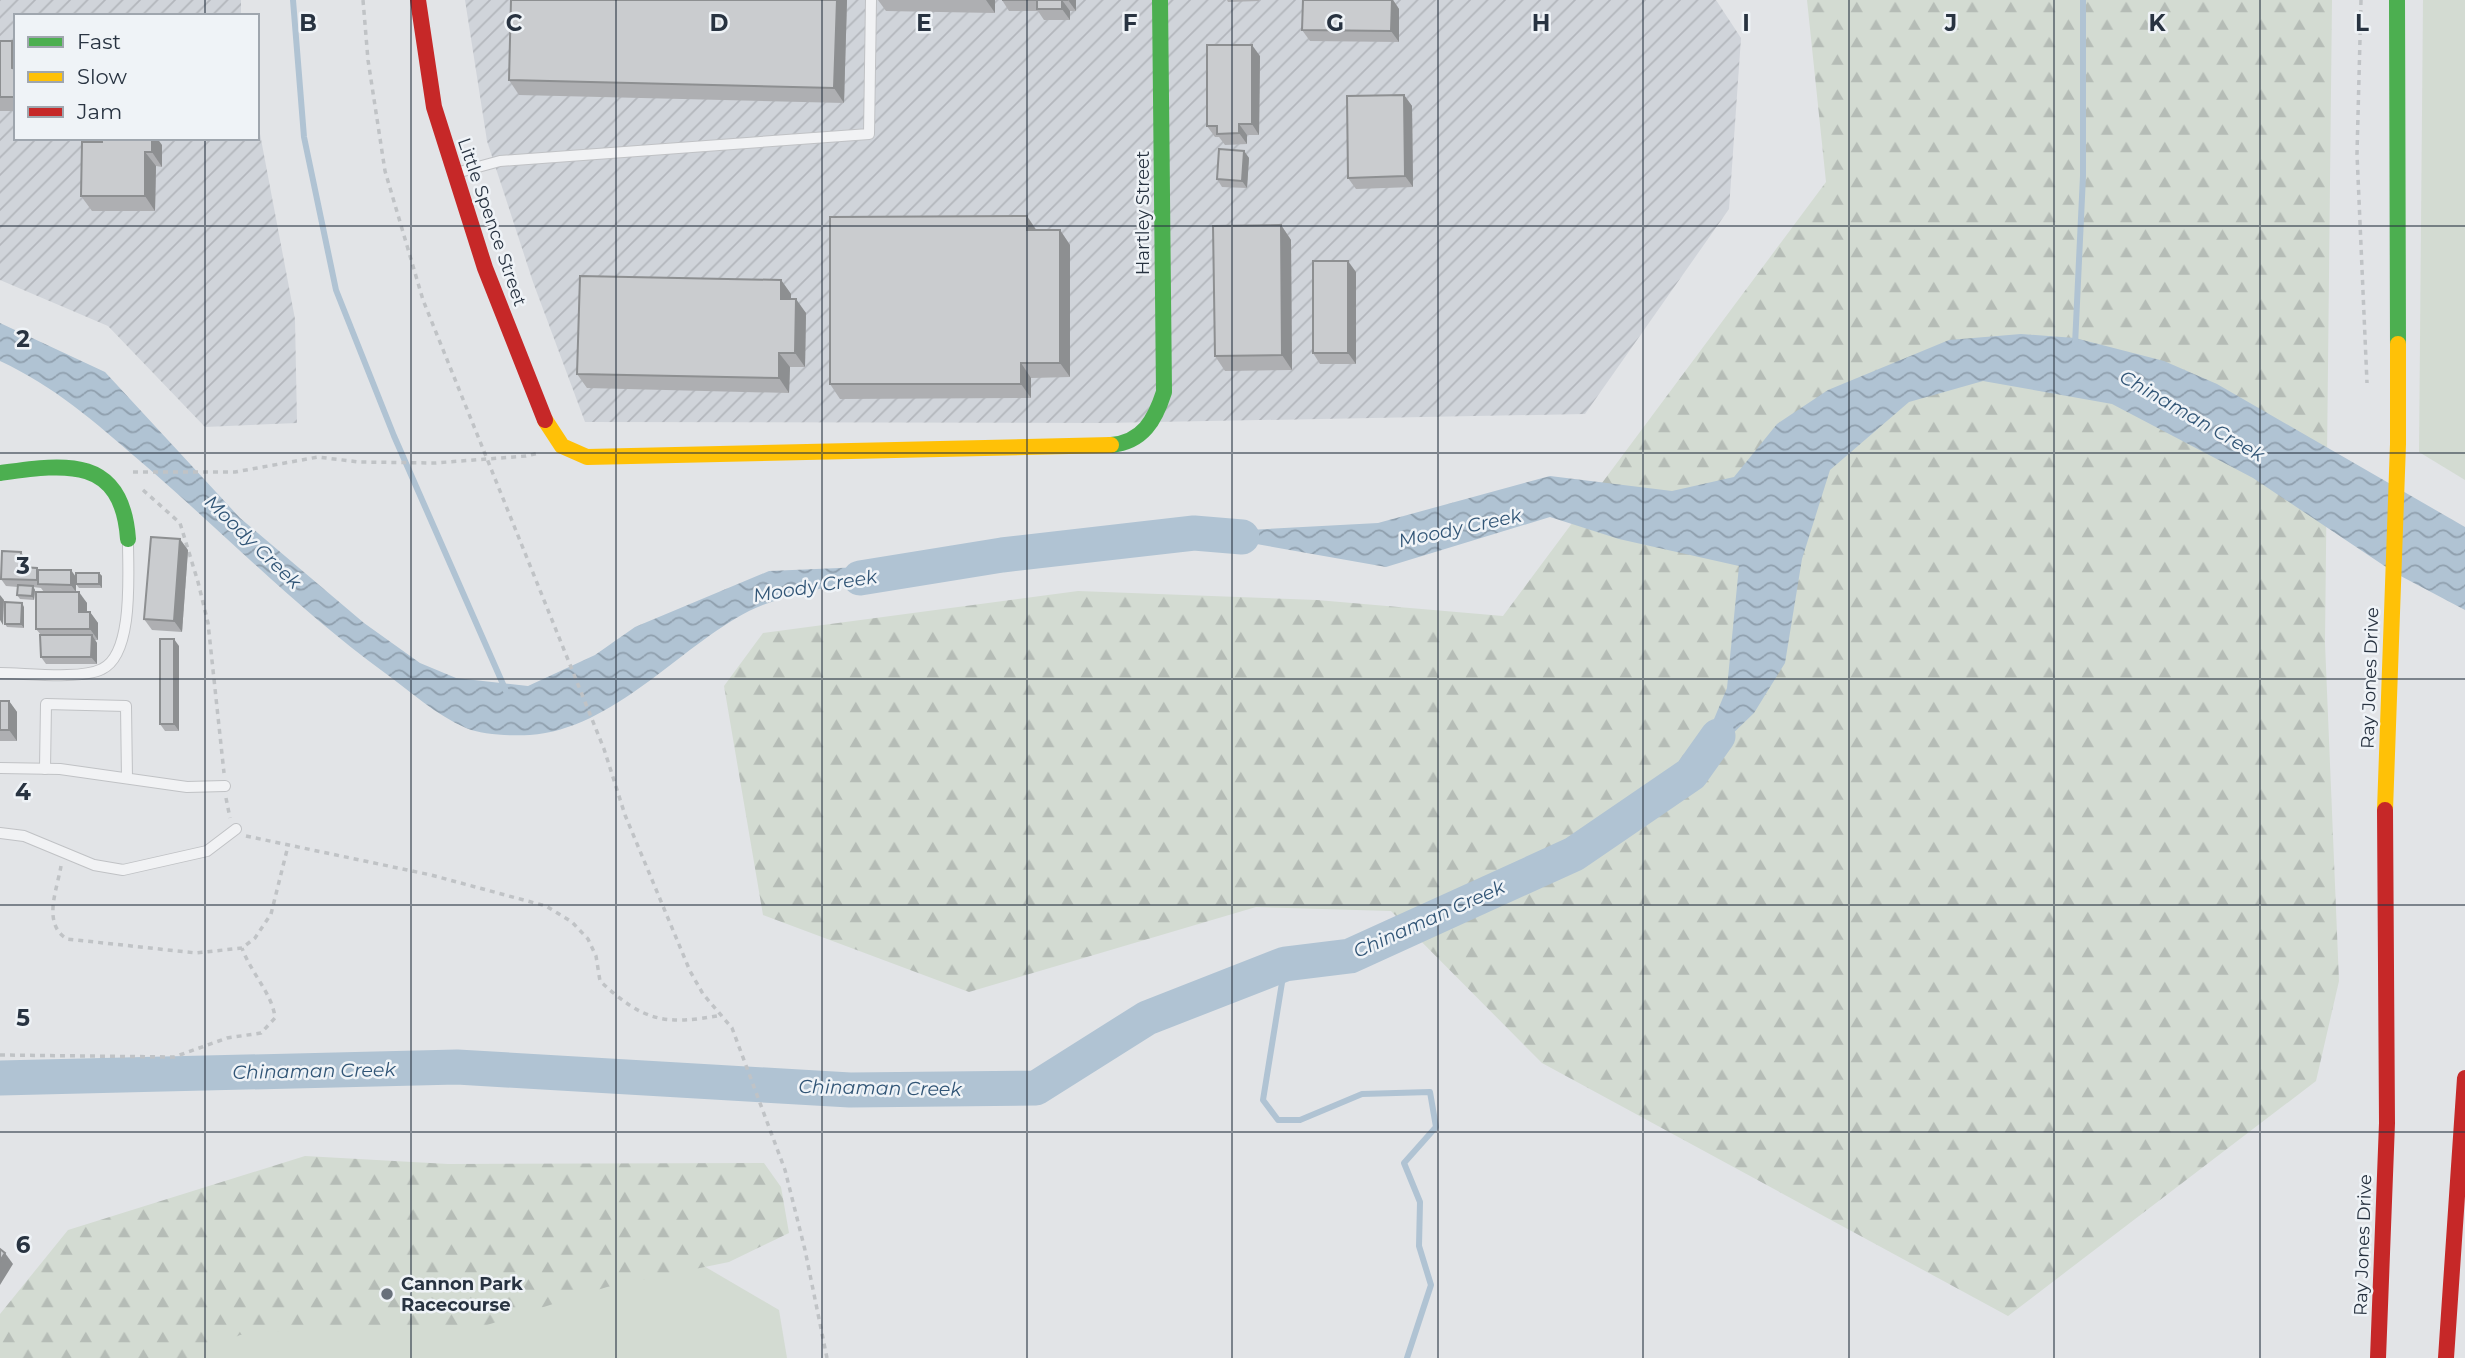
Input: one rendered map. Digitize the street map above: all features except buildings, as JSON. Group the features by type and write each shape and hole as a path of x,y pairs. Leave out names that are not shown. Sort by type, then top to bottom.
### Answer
{"main road":[{"name":"Little Spence Street","path":"418,0 434,107 489,281 540,409 560,442"},
{"name":"Hartley Street","path":"560,442 587,457 1068,444 1111,447 1129,443 1151,422 1164,392 1160,0"},
{"name":"Ray Jones Drive","path":"2378,1358 2387,1124 2384,851 2398,444 2397,0"},
{"path":"0,473 63,465 78,466 99,476 116,491 123,503 128,539"},
{"path":"2446,1358 2465,1078"}],"lane":[{"path":"455,173 500,161 869,134 871,0"},
{"path":"0,673 78,674 94,672 110,664 122,642 127,611 128,539"},
{"path":"45,769 46,704 127,706 127,778"},
{"path":"0,768 45,769 187,787 225,786"},
{"path":"0,832 24,836 109,869 136,869 207,851 236,829"}],"path":[{"path":"363,0 368,60 385,171 423,300 604,749 625,815 690,971 732,1028 785,1170 827,1358"},
{"path":"2361,0 2357,154 2367,393"},
{"path":"143,471 234,472 318,457 393,463 488,460 535,454 560,442"},
{"path":"99,476 124,473 131,478"},
{"path":"138,485 180,523 198,582 208,623 228,813 236,829 246,837 431,875 545,906 581,931 596,956 600,981 642,1014 679,1021 722,1015"},
{"path":"64,853 52,924 58,934 67,939 196,953 242,948 255,939 271,914 288,846"},
{"path":"0,1055 174,1057 227,1038 261,1033 275,1018 273,1006 255,978 242,948"}],"shaded area":[{"path":"0,0 241,0 241,14 14,14 14,140 259,140 259,129 295,319 297,423 205,427 108,326 0,280"},
{"path":"465,0 1716,0 1741,38 1729,209 1585,414 1105,423 585,422 533,282 487,141"}],"green space":[{"path":"1807,0 2332,0 2325,643 2339,981 2316,1081 2008,1316 1542,1063 1391,911 1256,907 969,992 763,915 724,686 763,633 1078,591 1317,600 1503,616 1826,182"},
{"path":"2423,0 2465,0 2465,480 2419,452"},
{"path":"305,1156 448,1164 764,1163 781,1187 789,1233 729,1262 607,1287 471,1330 349,1326 240,1335 189,1358 0,1358 0,1314 68,1230"},
{"name":"Cannon Park Racecourse","path":"620,1217 779,1310 787,1358 0,1358"}],"water":[{"path":"0,323 105,372 240,518 364,623 420,663 456,678 528,686 595,655 635,627 769,571 886,566 906,571 783,598 749,611 723,626 618,703 561,729 530,735 480,732 455,723 434,710 353,649 90,419 56,393 0,361"},
{"path":"2021,334 2075,338 2164,361 2217,384 2465,527 2465,610 2395,573 2253,478 2112,404 1983,381 1909,402 1830,470 1802,559 1785,663 1754,713 1691,774 1727,688 1739,566 1619,539 1550,517 1386,567 1194,533 1378,523 1550,476 1672,491 1734,477 1777,424 1828,390 1949,340"}],"waterway":[{"path":"293,0 304,137 336,290 394,436 506,691"},
{"path":"2075,345 2083,176 2083,0"},
{"name":"Moody Creek","path":"860,578 1002,555 1194,533 1242,537"},
{"name":"Chinaman Creek","path":"0,1078 457,1067 850,1090 1036,1088 1147,1018 1285,964 1350,956 1574,854 1691,774 1718,736"},
{"path":"1285,964 1263,1100 1278,1120 1300,1120 1362,1094 1430,1092 1436,1127 1404,1163 1420,1202 1419,1246 1431,1285 1407,1358"}],"traffic: fast":[{"path":"1111,445 1132,439 1146,428 1164,392 1160,0"},
{"path":"2397,0 2398,344"},
{"path":"0,473 67,468 86,471 102,479 115,492 123,512 128,539"}],"traffic: slow":[{"path":"2385,810 2398,444 2398,344"},
{"path":"545,420 562,446 587,457 1111,445"}],"traffic: jam":[{"path":"418,0 434,107 485,268 545,420"},
{"path":"2378,1358 2387,1123 2385,810"},
{"path":"2446,1358 2465,1078"}],"place":[{"name":"Cannon Park Racecourse","path":"387,1294"}]}
